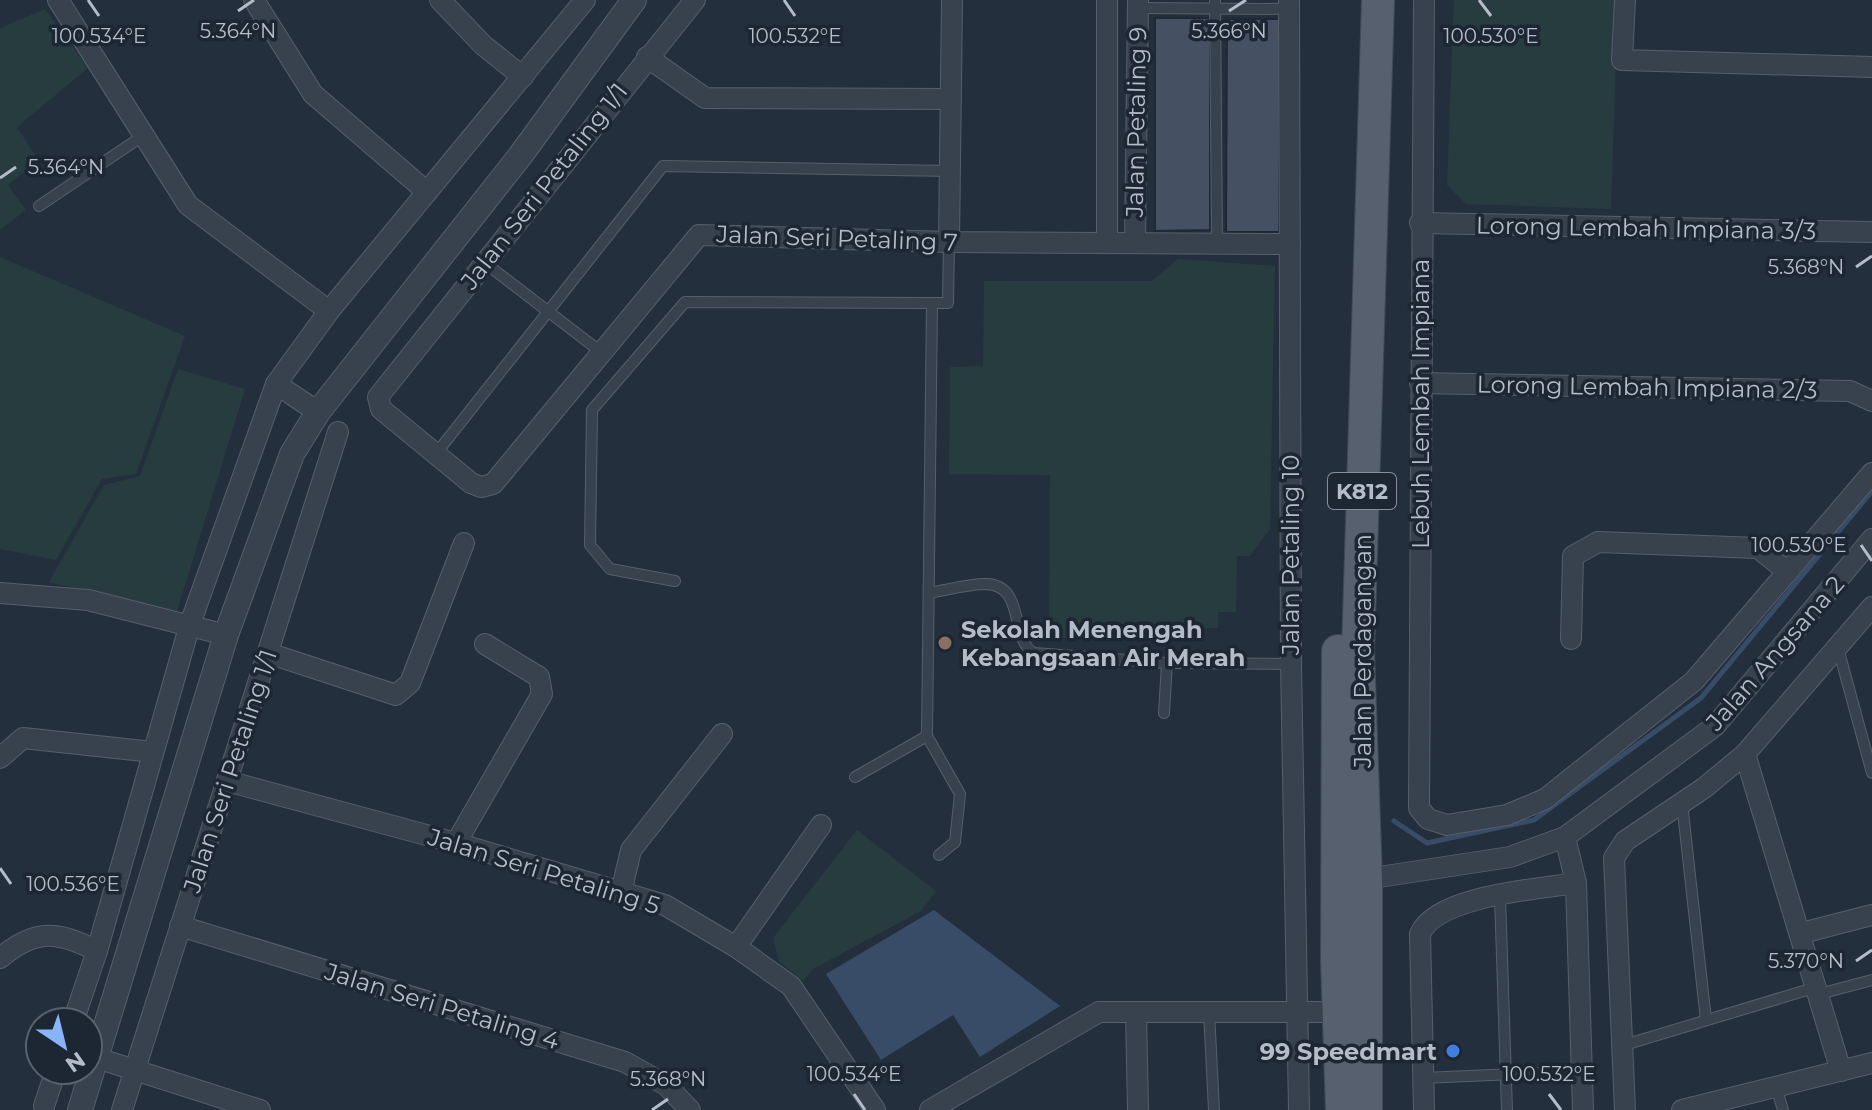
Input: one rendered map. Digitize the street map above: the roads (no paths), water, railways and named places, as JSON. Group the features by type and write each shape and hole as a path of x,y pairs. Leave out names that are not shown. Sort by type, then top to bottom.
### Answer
{"main road":[{"name":"Jalan Perdagangan","path":"1342,1110 1336,738 1356,0"},
{"name":"Jalan Perdagangan","path":"1366,1110 1366,879 1358,652 1378,0"}],"street":[{"path":"58,0 188,205 329,311"},
{"path":"254,0 313,94 427,192"},
{"path":"440,0 483,45 523,77"},
{"path":"78,1006 97,951 190,624 276,384 329,311 585,0"},
{"path":"104,1035 226,635 292,454 318,412 520,156 634,0"},
{"name":"Jalan Seri Petaling 1/1","path":"500,477 493,484 481,487 435,455 381,409 378,397 695,0"},
{"path":"949,242 952,0"},
{"path":"1107,0 1107,243"},
{"name":"Lebuh Lembah Impiana","path":"1424,0 1420,223 1419,808 1428,819 1447,825 1507,815 1545,799 1694,681 1788,572"},
{"path":"1625,0 1622,60 1872,67"},
{"name":"Jalan Petaling 9","path":"1135,243 1138,4"},
{"name":"Jalan Petaling 10","path":"1289,4 1291,664 1299,1110"},
{"path":"647,57 705,98 951,99"},
{"name":"Lorong Lembah Impiana 3/3","path":"1420,223 1872,232"},
{"name":"Jalan Seri Petaling 7","path":"500,477 699,235 949,242 1290,244"},
{"name":"Lorong Lembah Impiana 2/3","path":"1420,383 1850,391 1872,401"},
{"path":"276,384 318,412"},
{"name":"Jalan Seri Petaling 1/1","path":"122,1110 338,432"},
{"path":"1571,639 1573,556 1598,542 1758,548 1788,572 1872,473"},
{"path":"268,653 396,695 410,683 464,543"},
{"name":"Jalan Angsana 2","path":"1366,879 1510,857 1565,837 1715,726 1868,553"},
{"path":"0,593 88,600 226,635"},
{"path":"1625,1110 1614,858 1625,841 1745,754 1872,607"},
{"path":"456,843 542,694 539,677 485,644"},
{"path":"621,893 631,850 722,734"},
{"path":"0,758 23,738 153,752"},
{"path":"1745,754 1802,933 1841,1071"},
{"name":"Jalan Seri Petaling 5","path":"227,781 456,843 665,905 736,947 791,986 875,1110"},
{"path":"736,947 821,825"},
{"path":"1565,837 1576,883 1583,1110"},
{"path":"1424,1110 1420,934 1434,916 1452,907 1576,883"},
{"path":"1802,933 1872,915"},
{"name":"Jalan Seri Petaling 4","path":"180,926 625,1062 666,1085 690,1110"},
{"path":"0,958 14,947 39,936 65,935 97,951"},
{"path":"930,1110 1099,1012 1339,1012"},
{"path":"1136,1012 1138,1110"},
{"path":"104,1060 260,1110"},
{"path":"1682,1110 1872,1063"},
{"path":"44,1106 51,1086"},
{"path":"80,1110 88,1086"}],"lane":[{"path":"1138,4 1289,4"},
{"path":"1215,4 1217,244"},
{"path":"39,206 144,135"},
{"path":"435,455 546,310 663,166 950,171"},
{"path":"675,581 610,569 590,545 592,410 685,302 948,303 949,242"},
{"path":"484,262 601,352"},
{"path":"932,303 927,736 960,794 955,842 939,855"},
{"path":"929,593 989,584 1005,592 1015,604 1024,643 1034,653 1167,663 1291,664"},
{"path":"1838,648 1872,773"},
{"path":"1164,713 1167,663"},
{"path":"855,777 927,736"},
{"path":"1682,801 1706,1020"},
{"path":"1500,896 1507,1110"},
{"path":"1621,1046 1818,990 1872,980"},
{"path":"1209,1012 1214,1110"},
{"path":"1423,1078 1582,1071"},
{"path":"1776,1087 1783,1110"}],"water":[{"path":"934,910 1060,1006 980,1057 953,1015 881,1060 826,974"}],"waterway":[{"path":"1394,821 1427,843 1534,820 1701,698 1872,491"}],"place":[{"name":"Sekolah Menengah Kebangsaan Air Merah","path":"945,643"},
{"name":"99 Speedmart","path":"1453,1051"}]}
